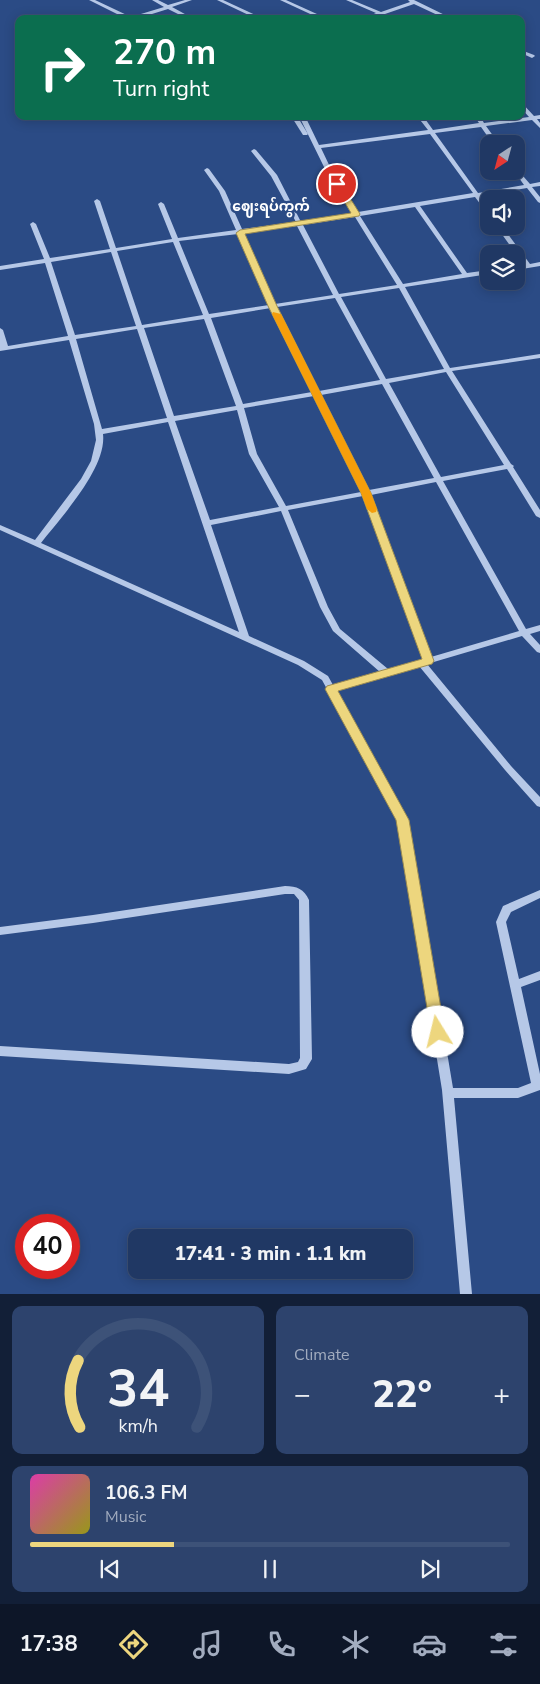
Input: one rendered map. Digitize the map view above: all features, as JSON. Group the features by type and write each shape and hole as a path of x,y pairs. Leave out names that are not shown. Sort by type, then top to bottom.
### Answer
{"street":[{"path":"91,0 122,15"},
{"path":"154,0 184,15"},
{"path":"143,15 190,0"},
{"path":"219,0 253,15"},
{"path":"282,0 317,15"},
{"path":"348,0 386,15"},
{"path":"376,15 412,1 442,15"},
{"path":"525,53 532,56 525,57"},
{"path":"525,108 537,118 540,126"},
{"path":"296,120 310,143 316,145 524,120"},
{"path":"304,120 328,169 401,286 448,370 540,516"},
{"path":"422,120 480,200"},
{"path":"479,120 490,135"},
{"path":"254,151 274,175 337,296 524,633 540,650"},
{"path":"207,170 222,191 273,306 366,493 425,662 508,768 540,803"},
{"path":"523,180 540,201"},
{"path":"0,268 176,240 240,233 540,184"},
{"path":"97,201 246,639"},
{"path":"161,204 207,317 240,407 253,454 284,509 324,607 337,631 387,673"},
{"path":"416,204 466,276"},
{"path":"33,224 48,259 72,337 100,440 94,461 85,480 36,544"},
{"path":"506,235 528,266"},
{"path":"525,266 540,264"},
{"path":"0,330 2,349 480,274"},
{"path":"99,432 448,370 540,356"},
{"path":"207,523 510,466"},
{"path":"0,527 301,663 325,678 403,820 448,1093 466,1294"},
{"path":"331,689 540,628"},
{"path":"0,931 285,890 298,892 302,894 304,900 306,1059 302,1066 289,1069 0,1051"},
{"path":"448,1093 513,1093 538,1085 515,986 502,917 507,909 513,905 540,894"},
{"path":"515,986 540,975"}],"slow traffic":[{"path":"277,314 366,493 372,509"}],"district":[{"name":"ဈေးရပ်ကွက်","path":"271,206"}],"route":[{"path":"337,184 356,214 240,233 273,306 366,493 428,661 331,689 403,820 438,1032"}]}
